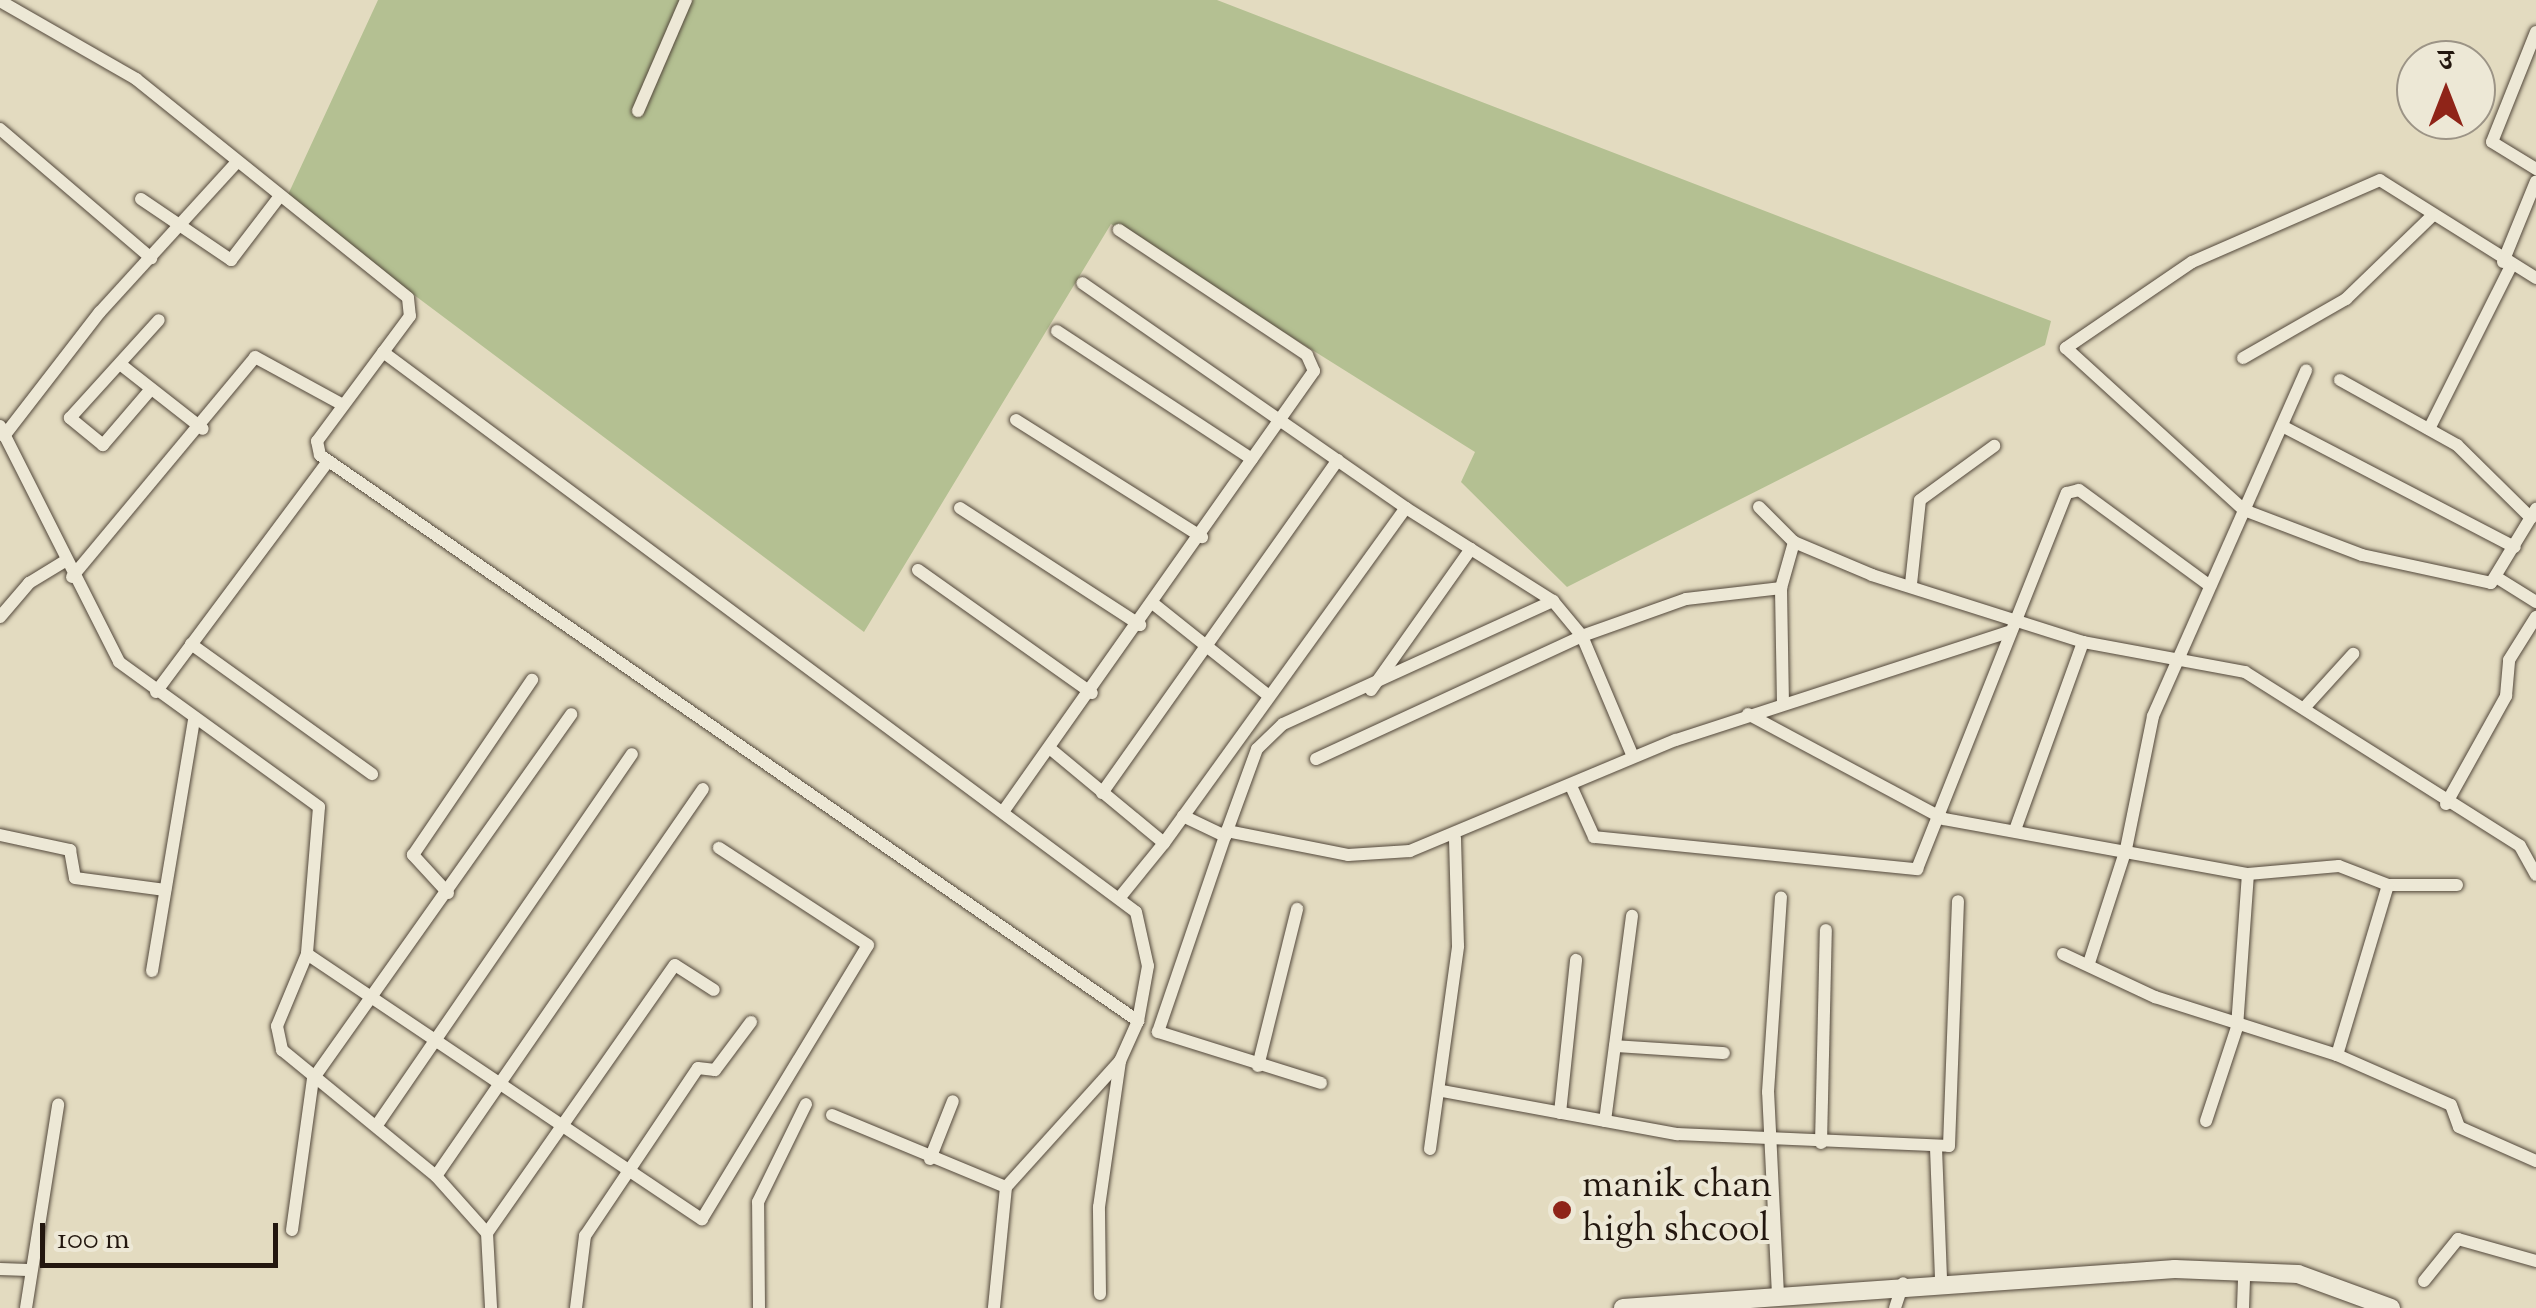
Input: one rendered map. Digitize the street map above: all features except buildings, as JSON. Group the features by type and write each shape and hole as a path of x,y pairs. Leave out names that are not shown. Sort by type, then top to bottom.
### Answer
{"main road":[{"path":"1624,1308 1788,1299 1903,1283 2244,1272 2298,1274 2391,1308"}],"street":[{"path":"0,0 136,79 408,298 410,316 317,441 328,461 1138,1020"},
{"path":"638,110 686,0"},
{"path":"2536,32 2492,142 2536,168"},
{"path":"0,129 151,258"},
{"path":"236,162 2,431 72,577 119,662 319,807 306,954 277,1039 313,1079 436,1176 487,1233 491,1308"},
{"path":"2340,380 2468,453 2534,514 2530,537 2515,547 2496,577 2486,583 2362,555 2244,510 2068,345 2192,262 2369,183 2388,180 2431,217 2536,278"},
{"path":"2430,429 2507,264 2536,181"},
{"path":"141,199 231,260 280,196"},
{"path":"2243,358 2346,299 2431,217"},
{"path":"1004,809 1053,751 1155,605 1314,364 1119,230"},
{"path":"1082,283 1406,508 1552,601 1582,636 1632,756"},
{"path":"151,389 94,444 70,416 159,320"},
{"path":"1057,332 1252,459"},
{"path":"383,352 1004,809 1136,912 1148,966 1138,1020 1120,1061 1099,1208 1100,1294"},
{"path":"72,577 203,429 255,357 344,405"},
{"path":"120,364 203,429"},
{"path":"2089,963 2126,848 2153,716 2306,370"},
{"path":"1016,420 1202,537"},
{"path":"2284,427 2515,547"},
{"path":"1911,584 1920,500 1994,446"},
{"path":"1102,793 1338,460"},
{"path":"156,692 328,461"},
{"path":"1571,786 1594,837 1917,869 1944,819 2015,615 2073,490 2210,586"},
{"path":"960,508 1140,625"},
{"path":"1120,896 1184,816 1406,508"},
{"path":"1760,508 1794,542 1911,584 2015,615 2083,642 2245,672 2305,707 2446,804 2520,846 2535,865"},
{"path":"1783,704 1780,588 1794,542"},
{"path":"1370,690 1471,549"},
{"path":"0,617 29,583 64,561"},
{"path":"918,570 1092,693"},
{"path":"2496,577 2536,602"},
{"path":"1316,759 1582,636 1686,600 1780,588"},
{"path":"1321,1084 1162,1037 1157,1026 1266,736 1552,601"},
{"path":"1155,605 1270,696"},
{"path":"2446,804 2506,696 2508,660 2536,617"},
{"path":"1184,816 1226,834 1348,855 1456,838 1632,756 1748,714 2010,632"},
{"path":"2015,830 2083,642"},
{"path":"191,644 372,774"},
{"path":"2305,707 2352,654"},
{"path":"448,893 413,856 532,680"},
{"path":"292,1230 313,1079 571,714"},
{"path":"1748,714 1944,819 2126,848 2248,874 2339,866 2388,885 2456,885"},
{"path":"152,971 194,720"},
{"path":"1053,751 1164,843"},
{"path":"377,1126 632,754"},
{"path":"436,1176 503,1088 702,789"},
{"path":"0,835 70,850 74,878 165,890"},
{"path":"1430,1149 1442,1092 1458,946 1456,838"},
{"path":"306,954 629,1172 705,1217 868,949 719,848"},
{"path":"2206,1121 2237,1027 2248,874"},
{"path":"2337,1055 2388,885"},
{"path":"1781,897 1768,1139 1788,1299"},
{"path":"1442,1092 1605,1121 1821,1144 1936,1148 1952,1140 1958,900"},
{"path":"1258,1066 1297,908"},
{"path":"1605,1121 1632,916"},
{"path":"1821,1144 1826,930"},
{"path":"2063,954 2237,1027 2337,1055 2451,1105 2460,1127 2536,1161"},
{"path":"1560,1112 1576,960"},
{"path":"487,1233 676,965 714,990"},
{"path":"576,1308 579,1249 698,1068 715,1070 751,1022"},
{"path":"1615,1046 1724,1053"},
{"path":"994,1308 1006,1187 1120,1061"},
{"path":"930,1159 953,1101"},
{"path":"759,1308 758,1202 806,1104"},
{"path":"26,1308 28,1270 58,1105"},
{"path":"832,1116 1006,1187"},
{"path":"1936,1148 1941,1281"},
{"path":"2424,1281 2458,1239 2536,1261"},
{"path":"0,1269 28,1270"},
{"path":"2243,1308 2244,1272"},
{"path":"1895,1308 1903,1283"}],"green space":[{"path":"378,0 1217,0 2051,321 2045,345 1567,587 1461,482 1475,452 1111,224 864,632 286,199"}],"place":[{"name":"manik chan high shcool","path":"1562,1210"}]}
